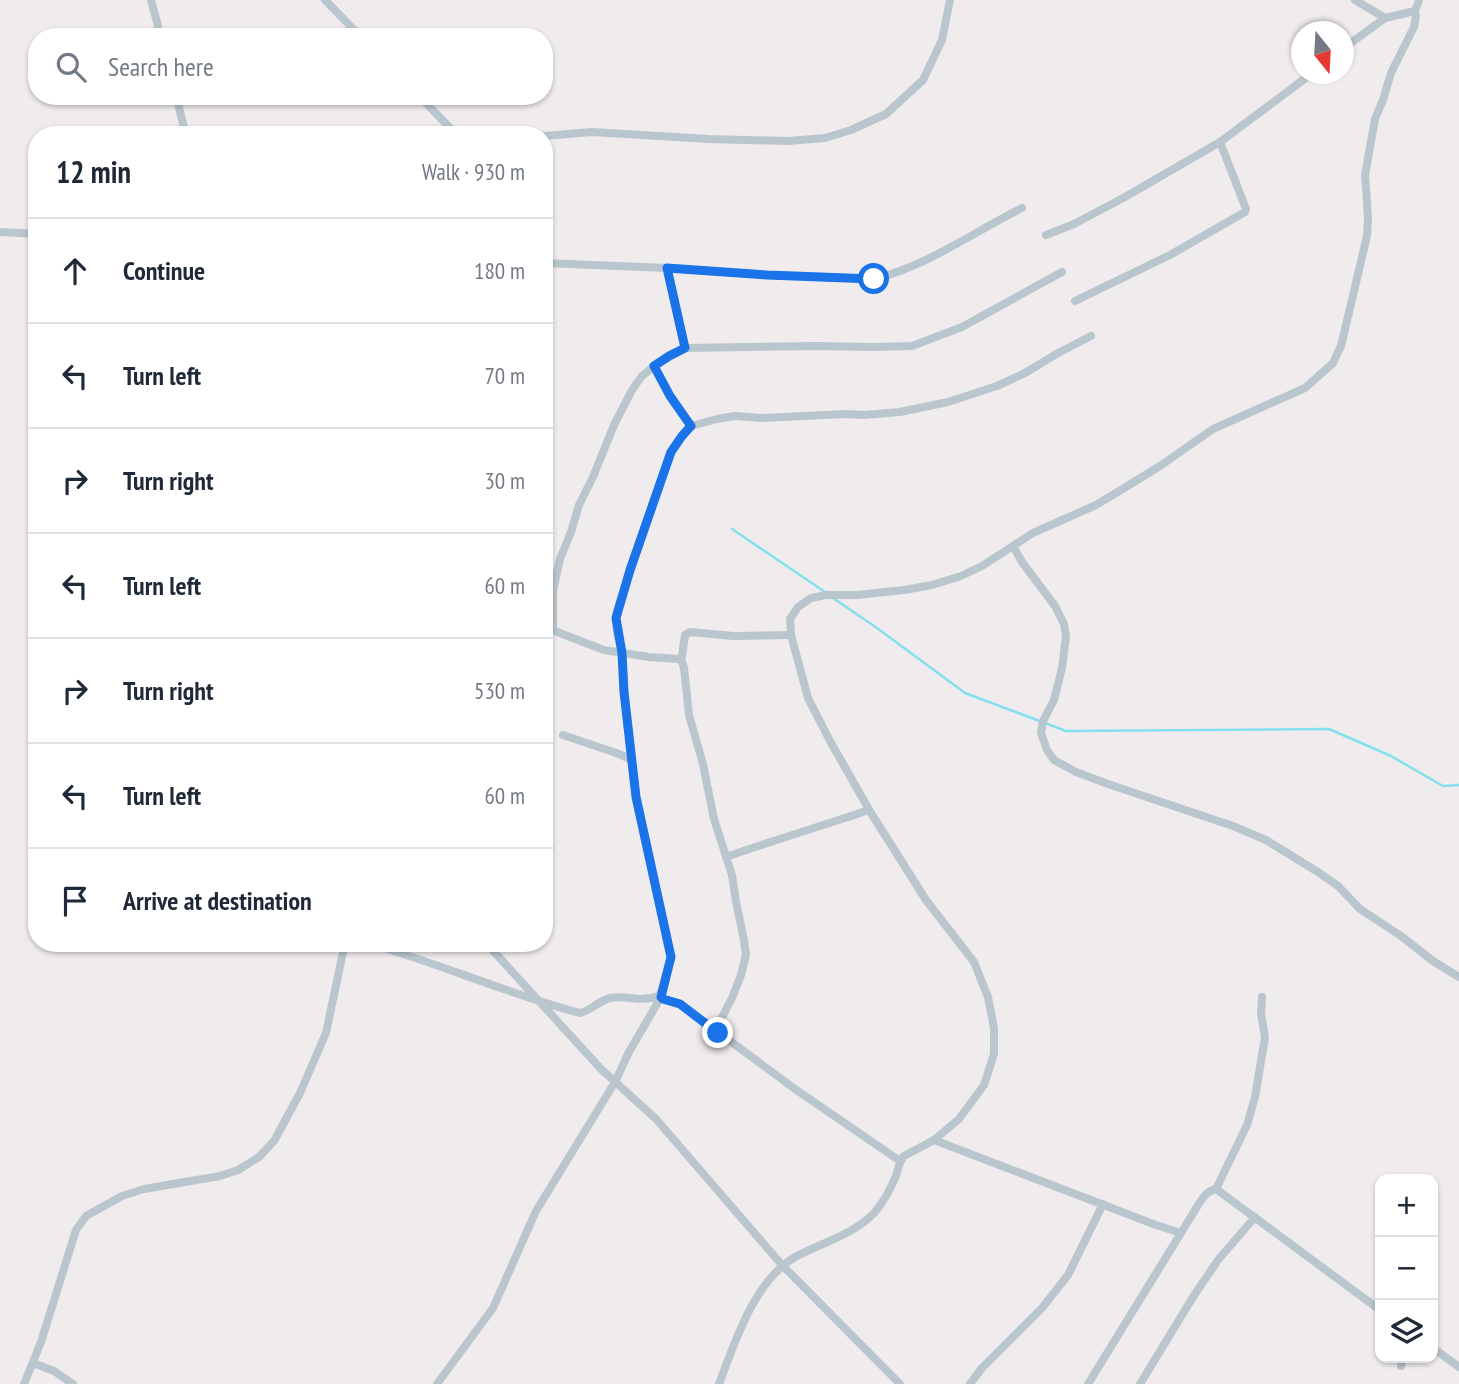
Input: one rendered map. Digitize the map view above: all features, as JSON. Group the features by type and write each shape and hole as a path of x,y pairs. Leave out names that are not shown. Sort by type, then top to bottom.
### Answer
{"street":[{"path":"151,0 159,28"},
{"path":"325,0 352,28"},
{"path":"553,135 592,132 788,141 824,138 851,130 886,114 923,80 942,40 950,0"},
{"path":"1355,0 1385,18"},
{"path":"719,1384 741,1328 771,1277 782,1265 848,1233 872,1214 887,1196 904,1156 934,1140 959,1119 984,1085 994,1054 988,997 974,962 926,900 844,766 808,698 791,635 790,619 798,607 811,598 904,590 961,576 982,566 1033,533 1096,505 1160,466 1213,429 1305,388 1333,363 1341,346 1367,236 1366,175 1375,119 1391,73 1414,27 1415,10 1419,0"},
{"path":"1354,40 1385,18 1415,10"},
{"path":"1046,235 1074,224 1125,197 1220,142 1298,84"},
{"path":"178,105 184,126"},
{"path":"428,105 448,126"},
{"path":"1076,301 1170,255 1245,212 1220,142"},
{"path":"553,263 874,279 933,256 1022,208"},
{"path":"0,232 28,234"},
{"path":"667,268 685,348"},
{"path":"553,591 560,559 579,505 614,425 642,376 669,356 685,348 912,346 962,327 1062,272"},
{"path":"437,1384 493,1308 536,1211 615,1082 661,996 671,957 636,797 616,618 671,452 691,426 735,416 761,418 864,415 900,412 948,402 998,386 1091,336"},
{"path":"654,366 670,396 691,426"},
{"path":"1013,546 1055,606 1064,624 1066,637 1062,668 1041,733 1054,760 1076,772 1266,840 1338,886 1360,909 1459,977"},
{"path":"553,631 604,650 669,659 681,658"},
{"path":"715,1031 732,998 746,955 732,876 714,818 689,715 681,658 685,635 690,632 791,635"},
{"path":"563,735 632,760"},
{"path":"726,857 869,810"},
{"path":"24,1384 41,1342 76,1230 86,1216 122,1196 144,1189 220,1176 238,1170 259,1157 274,1141 300,1093 326,1033 343,952"},
{"path":"397,952 580,1013 612,998 649,1000 661,996"},
{"path":"494,952 601,1069 656,1119 782,1265 900,1384"},
{"path":"661,996 680,1004 900,1161"},
{"path":"1216,1189 1247,1125 1255,1097 1265,1037 1261,1014 1262,997"},
{"path":"934,1140 1181,1233"},
{"path":"1088,1384 1207,1192 1212,1189 1216,1189 1255,1217 1375,1306"},
{"path":"970,1384 982,1367 1042,1308 1069,1275 1103,1204"},
{"path":"1140,1384 1218,1259 1255,1217"},
{"path":"1438,1352 1459,1367"},
{"path":"33,1363 54,1371 72,1384"}],"waterway":[{"path":"732,529 825,592"},
{"path":"833,598 965,693 1066,731 1329,729 1391,756 1443,786 1459,785"}],"route":[{"path":"718,1033 680,1004 661,997 671,957 636,797 616,618 671,452 691,426 670,396 654,366 685,348 667,268 874,279"}]}
